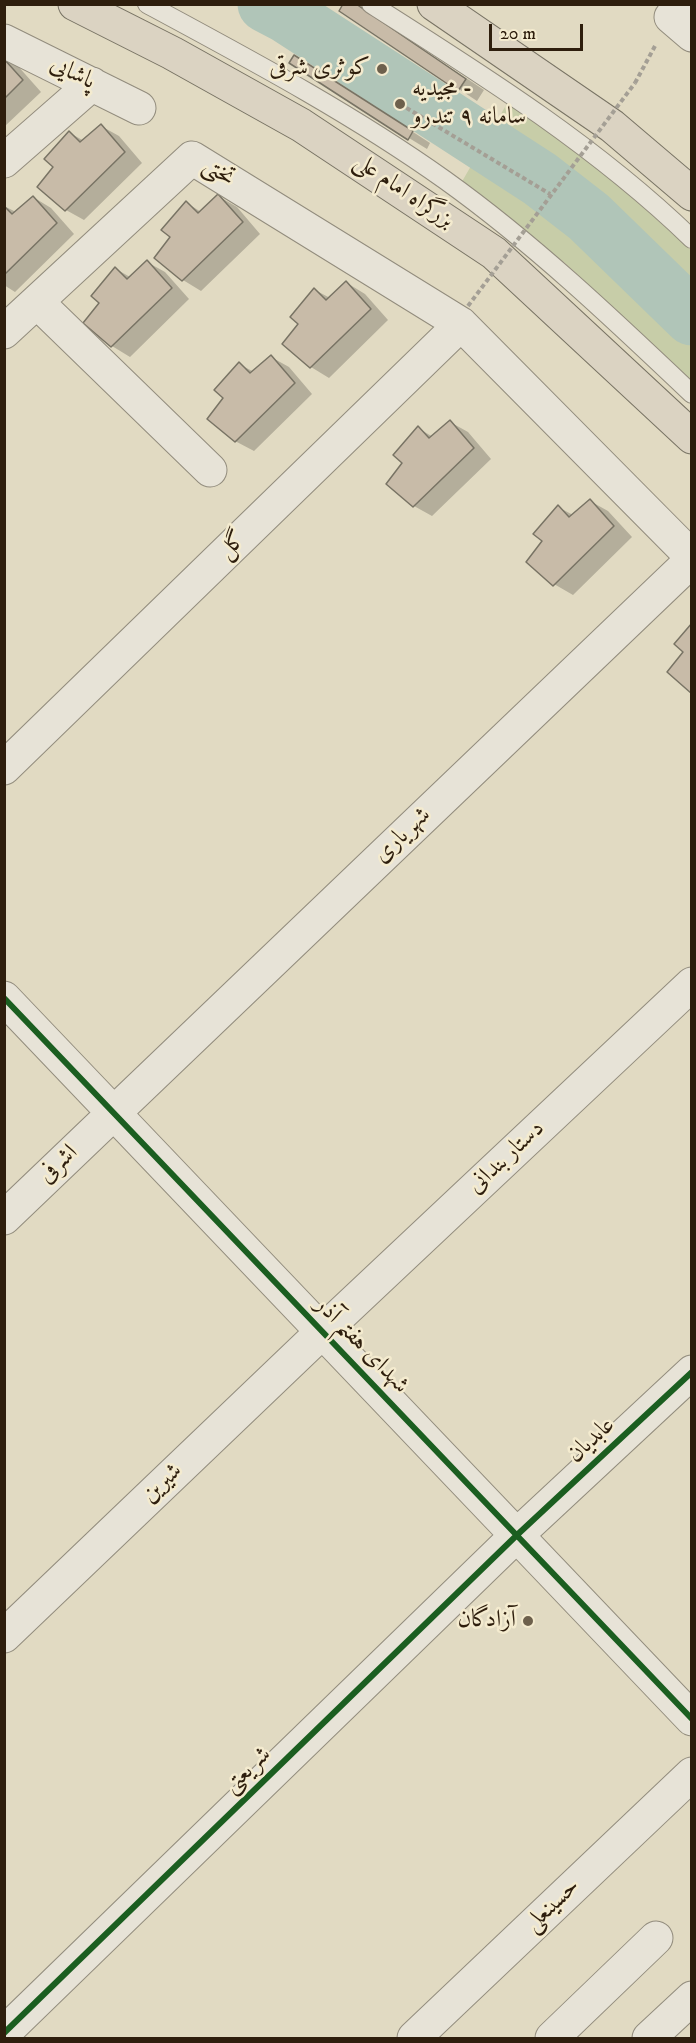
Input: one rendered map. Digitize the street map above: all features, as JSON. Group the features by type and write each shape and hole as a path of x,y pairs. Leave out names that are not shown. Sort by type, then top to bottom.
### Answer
{"highway":[{"name":"بزرگراه امام علی","path":"75,4 172,52 301,125 494,253 692,437"},
{"path":"434,4 612,126 692,194"}],"street":[{"name":"پاشایی","path":"4,41 139,108"},
{"path":"4,161 92,84"},
{"name":"تختی","path":"6,326 37,302 192,158 465,315"},
{"path":"37,302 210,470"},
{"path":"465,315 692,558"},
{"name":"گل","path":"4,768 465,315"},
{"name":"شهریاری","path":"114,1113 692,558"},
{"name":"دستار بندانی","path":"322,1332 692,984"},
{"name":"شهدای هفتم آذر","path":"4,998 692,1719"},
{"name":"اشرفی","path":"4,1218 114,1113"},
{"name":"شیرین","path":"4,1636 322,1332"},
{"name":"عابدیان","path":"517,1535 692,1372"},
{"name":"شریعتی","path":"4,2033 517,1535"},
{"name":"حسینعلی","path":"414,2038 692,1774"},
{"path":"552,2038 656,1938"},
{"path":"650,2038 692,1998"}],"lane":[{"path":"147,4 319,98 444,180 523,240 692,394"},
{"path":"371,4 578,141 692,238"}],"path":[{"path":"465,315 550,194 685,19"},
{"path":"400,104 550,194"}],"green space":[{"path":"509,100 624,190 691,250 691,380 565,263 460,185"}],"building":[{"path":"343,4 356,4 466,79 458,91 339,11"},
{"path":"294,55 413,131 408,140 289,63"},
{"path":"4,59 23,80 4,99"},
{"path":"101,124 125,152 65,211 37,187 53,167 44,159 69,131 80,142"},
{"path":"218,194 243,222 182,281 154,258 170,237 161,230 186,201 198,213"},
{"path":"33,196 57,223 4,275 4,206 12,214"},
{"path":"147,260 172,288 111,347 83,323 99,303 91,296 115,267 127,279"},
{"path":"346,281 371,309 310,368 282,344 298,324 290,317 314,288 326,300"},
{"path":"271,355 295,383 235,442 207,419 223,398 214,390 239,362 250,373"},
{"path":"450,420 474,448 413,507 386,484 402,463 393,455 418,426 429,438"},
{"path":"590,499 614,526 553,586 526,562 542,541 533,534 558,505 569,517"},
{"path":"692,623 692,694 667,672 683,652 674,644"}],"waterway":[{"path":"266,4 287,15 540,179 589,217 692,317"}],"cycle path":[{"path":"4,998 692,1719"},
{"path":"4,2033 517,1535 692,1372"}],"place":[{"name":"کوثری شرقی","path":"382,69"},
{"name":"مجیدیه - سامانه ۹ تندرو","path":"400,104"},
{"name":"آزادگان","path":"528,1621"}]}
